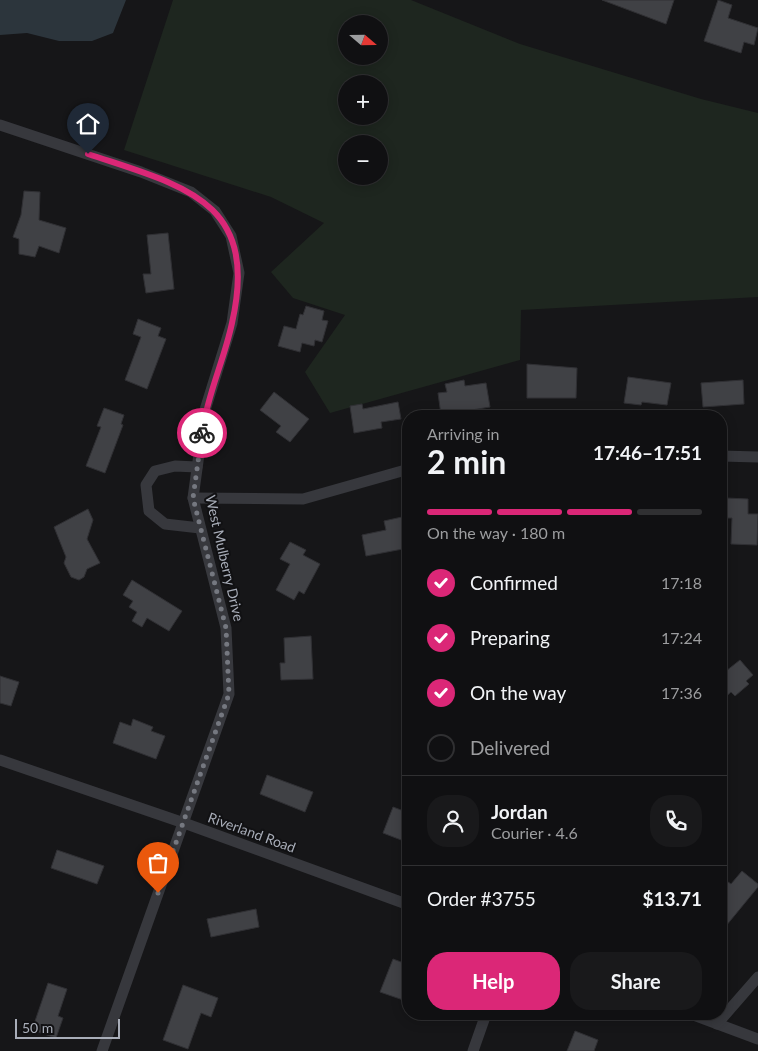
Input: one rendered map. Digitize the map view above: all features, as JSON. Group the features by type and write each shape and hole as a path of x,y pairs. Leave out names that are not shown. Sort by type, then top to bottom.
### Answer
{"street":[{"name":"West Mulberry Drive","path":"0,125 141,172 191,192 215,211 231,236 239,273 232,323 205,410 193,498 226,628 229,694 102,1051"},
{"path":"727,456 758,456"},
{"path":"197,467 175,466 155,470 146,485 149,511 165,524 200,528"},
{"path":"193,498 303,499 402,471"},
{"name":"Riverland Road","path":"0,760 184,823 402,902"},
{"path":"727,1013 758,977"},
{"path":"473,1051 484,1020"},
{"path":"707,1020 758,1039"},
{"path":"717,1024 720,1020"}],"shaded area":[{"path":"0,0 126,0 113,33 92,41 59,41 27,33 0,35"},
{"path":"173,0 411,0 520,44 701,99 758,113 758,297 521,310 520,360 330,413 305,372 345,315 293,298 271,272 324,223 271,197 124,150"}],"building":[{"path":"602,0 674,0 666,24"},
{"path":"718,0 732,5 728,18 758,28 754,45 744,42 741,53 704,41"},
{"path":"24,191 40,192 39,220 66,228 59,253 39,246 35,257 19,254 19,239 13,237 21,215"},
{"path":"168,233 174,289 146,293 143,274 151,274 147,235"},
{"path":"306,306 324,311 322,320 328,321 322,342 315,340 314,346 302,343 300,352 278,346 284,326 296,329 300,314 303,315"},
{"path":"138,319 161,328 158,336 166,339 147,389 125,380 141,337 133,334"},
{"path":"527,364 577,368 576,398 527,398"},
{"path":"628,377 671,383 667,405 642,402 641,405 624,403"},
{"path":"464,380 465,386 486,383 490,407 472,410 440,410 438,393 447,392 445,384"},
{"path":"743,380 744,404 703,407 701,383"},
{"path":"274,392 309,419 290,442 276,432 281,426 260,410"},
{"path":"398,402 401,419 381,422 382,428 354,433 350,406 362,404 363,409"},
{"path":"104,408 124,415 121,424 123,425 105,473 86,466 101,427 97,426"},
{"path":"727,498 748,499 748,514 758,514 757,545 731,544 732,518 727,518"},
{"path":"88,509 93,520 87,539 100,563 87,569 84,577 79,580 71,577 64,563 66,557 54,527"},
{"path":"402,517 402,549 366,556 362,535 386,530 384,521"},
{"path":"290,542 306,550 303,555 320,564 304,594 299,591 294,600 276,590 290,564 280,559"},
{"path":"132,580 182,611 169,631 147,618 142,627 132,621 137,612 129,607 133,601 123,595"},
{"path":"311,636 313,679 281,680 280,663 285,663 284,638"},
{"path":"740,660 753,675 746,681 749,684 735,696 731,692 727,696 727,670"},
{"path":"0,676 19,682 11,706 0,703"},
{"path":"133,719 153,727 151,731 165,736 156,759 113,743 120,722 131,726"},
{"path":"267,775 313,792 305,812 260,794"},
{"path":"393,807 402,810 402,840 383,833"},
{"path":"57,850 104,866 97,884 51,868"},
{"path":"742,871 758,884 758,887 727,925 727,881 731,884"},
{"path":"256,909 259,927 211,937 207,919"},
{"path":"393,959 402,962 402,1000 380,992"},
{"path":"48,983 67,989 58,1016 63,1018 56,1038 32,1030"},
{"path":"183,985 218,998 211,1017 201,1013 188,1049 163,1040"},
{"path":"575,1031 598,1040 594,1051 567,1051"}],"way so far":[{"path":"158,893 229,694 226,628 193,498 202,433"}],"route":[{"path":"88,154 191,192 215,211 231,236 239,273 232,323 205,410 202,433"}]}
